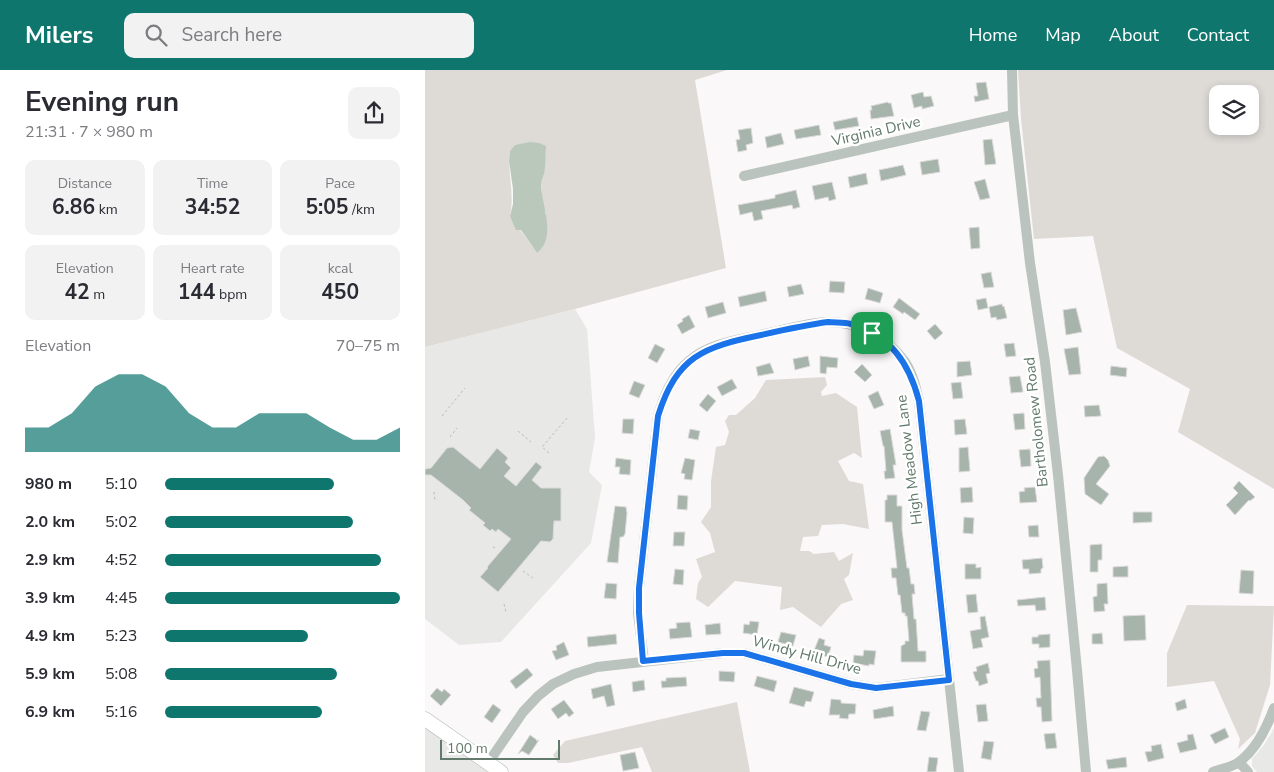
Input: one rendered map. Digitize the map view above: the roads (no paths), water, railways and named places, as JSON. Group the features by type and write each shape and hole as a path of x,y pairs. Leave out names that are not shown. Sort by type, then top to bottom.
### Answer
{"main road":[{"path":"425,719 501,772"}],"street":[{"name":"Bartholomew Road","path":"1012,70 1013,115 1033,293 1045,362 1077,670 1085,772"},
{"name":"Virginia Drive","path":"744,176 1013,115"},
{"name":"High Meadow Lane","path":"643,661 639,588 658,416 665,395 674,378 689,361 706,350 727,342 809,324 828,322 850,324 872,333 889,345 905,362 914,382 919,401 959,772"},
{"name":"Windy Hill Drive","path":"488,763 523,712 538,696 553,684 574,674 597,667 723,653 744,653 851,684 876,688 949,680"},
{"path":"1213,772 1239,762 1263,734 1274,708"},
{"path":"1239,762 1248,772"}]}
